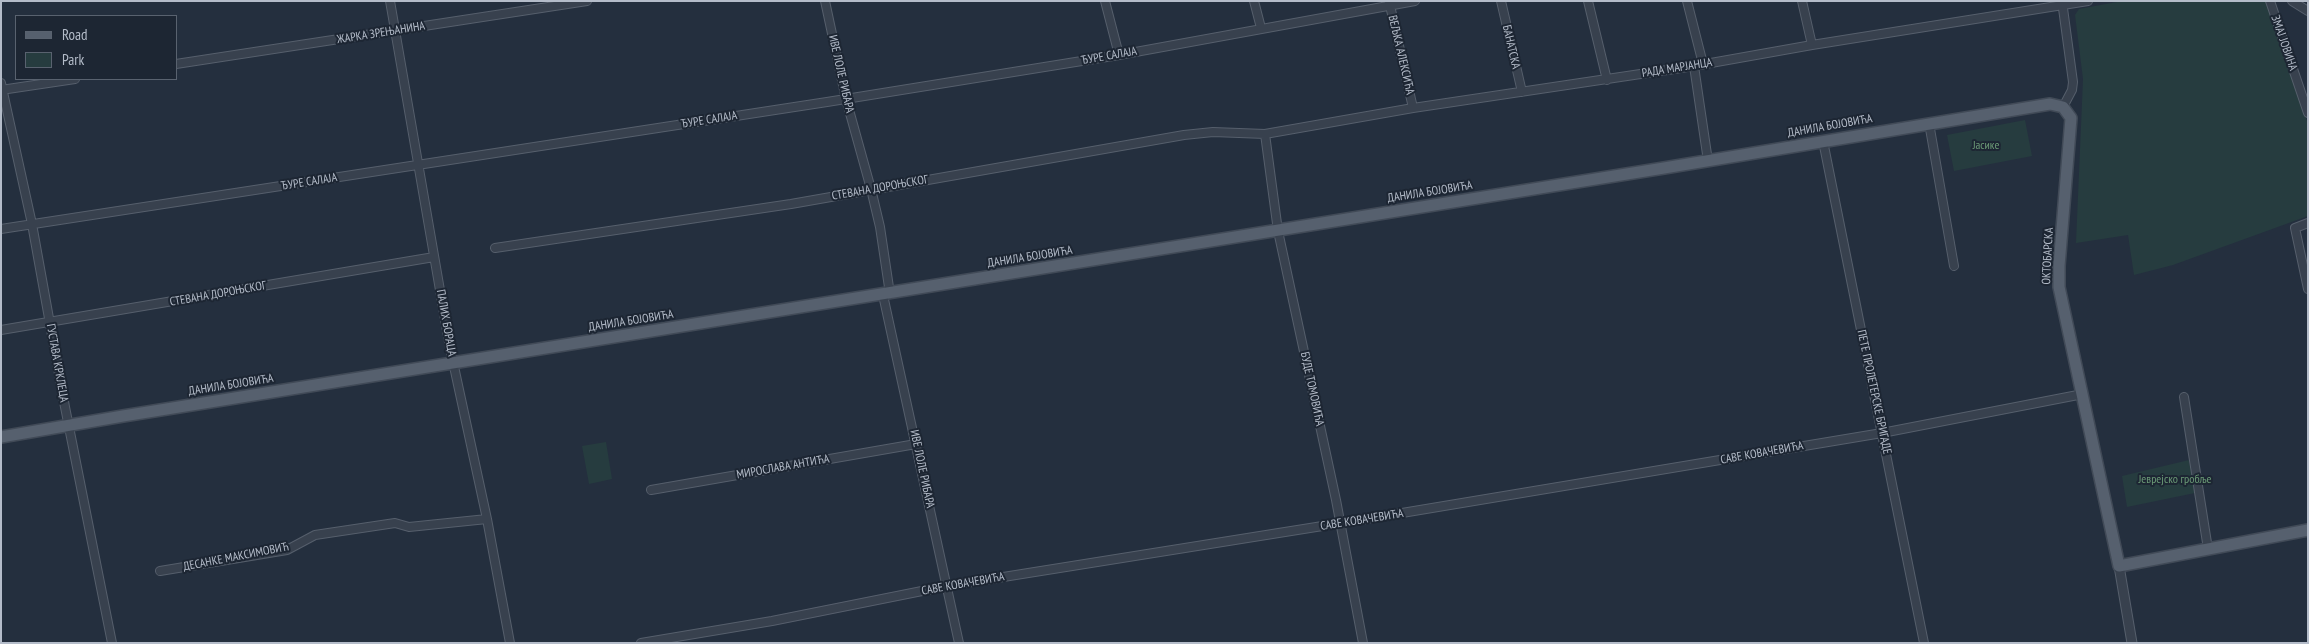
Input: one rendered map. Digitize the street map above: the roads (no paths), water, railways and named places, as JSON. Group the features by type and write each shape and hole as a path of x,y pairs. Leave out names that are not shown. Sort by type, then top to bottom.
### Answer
{"main road":[{"name":"ДАНИЛА БОЈОВИЋА","path":"1,437 1708,161 2042,103 2057,104 2063,107"},
{"name":"ОКТОБАРСКА","path":"2063,107 2069,114 2071,126 2059,287 2119,566"},
{"path":"2119,566 2308,530"}],"street":[{"name":"ПАЛИХ БОРАЦА","path":"390,1 453,363 487,519 510,643"},
{"name":"ЖАРКА ЗРЕЊАНИНА","path":"178,64 586,1"},
{"name":"ИВЕ ЛОЛЕ РИБАРА","path":"825,1 846,99 880,228 887,294 916,444 959,643"},
{"path":"1105,1 1119,54"},
{"path":"1254,1 1261,28"},
{"name":"ЂУРЕ САЛАЈА","path":"1,229 846,99 1119,54 1389,4 1415,1"},
{"name":"БАНАТСКА","path":"1500,1 1522,92"},
{"path":"1588,1 1607,80"},
{"path":"1687,1 1704,64"},
{"path":"1802,1 1812,45"},
{"path":"2046,1 2054,8"},
{"name":"РАДА МАРЈАНЦА","path":"1265,134 1413,108 1607,80 2088,1"},
{"name":"ЗМАЈ ЈОВИНА","path":"2270,1 2308,114"},
{"path":"2293,1 2308,11"},
{"name":"ВЕЉКА АЛЕКСИЋА","path":"1389,4 1413,108"},
{"path":"2063,4 2073,82 2072,90 2063,107"},
{"path":"1694,66 1708,161"},
{"path":"2,87 66,80"},
{"name":"ГУСТАВА КРКЛЕЦА","path":"2,87 32,224 68,426 112,643"},
{"path":"1928,123 1954,266"},
{"name":"СТЕВАНА ДОРОЊСКОГ","path":"495,248 791,204 1184,135 1212,132 1265,134"},
{"name":"БУДЕ ТОМОВИЋА","path":"1265,134 1278,231 1341,524 1363,643"},
{"name":"ПЕТЕ ПРОЛЕТЕРСКЕ БРИГАДЕ","path":"1823,141 1924,643"},
{"path":"2308,223 2295,228 2308,289"},
{"name":"СТЕВАНА ДОРОЊСКОГ","path":"1,330 434,257"},
{"name":"САВЕ КОВАЧЕВИЋА","path":"641,643 772,621 947,586 1341,524 1882,432 2083,394"},
{"path":"2184,397 2208,549"},
{"name":"МИРОСЛАВА АНТИЋА","path":"651,490 916,444"},
{"name":"ДЕСАНКЕ МАКСИМОВИЋ","path":"160,571 287,550 315,535 395,523 409,527 487,519"},
{"path":"2119,566 2132,643"}],"park label":[{"name":"Јасике","path":"1986,146"},
{"name":"Јеврејско гробље","path":"2175,480"}]}
